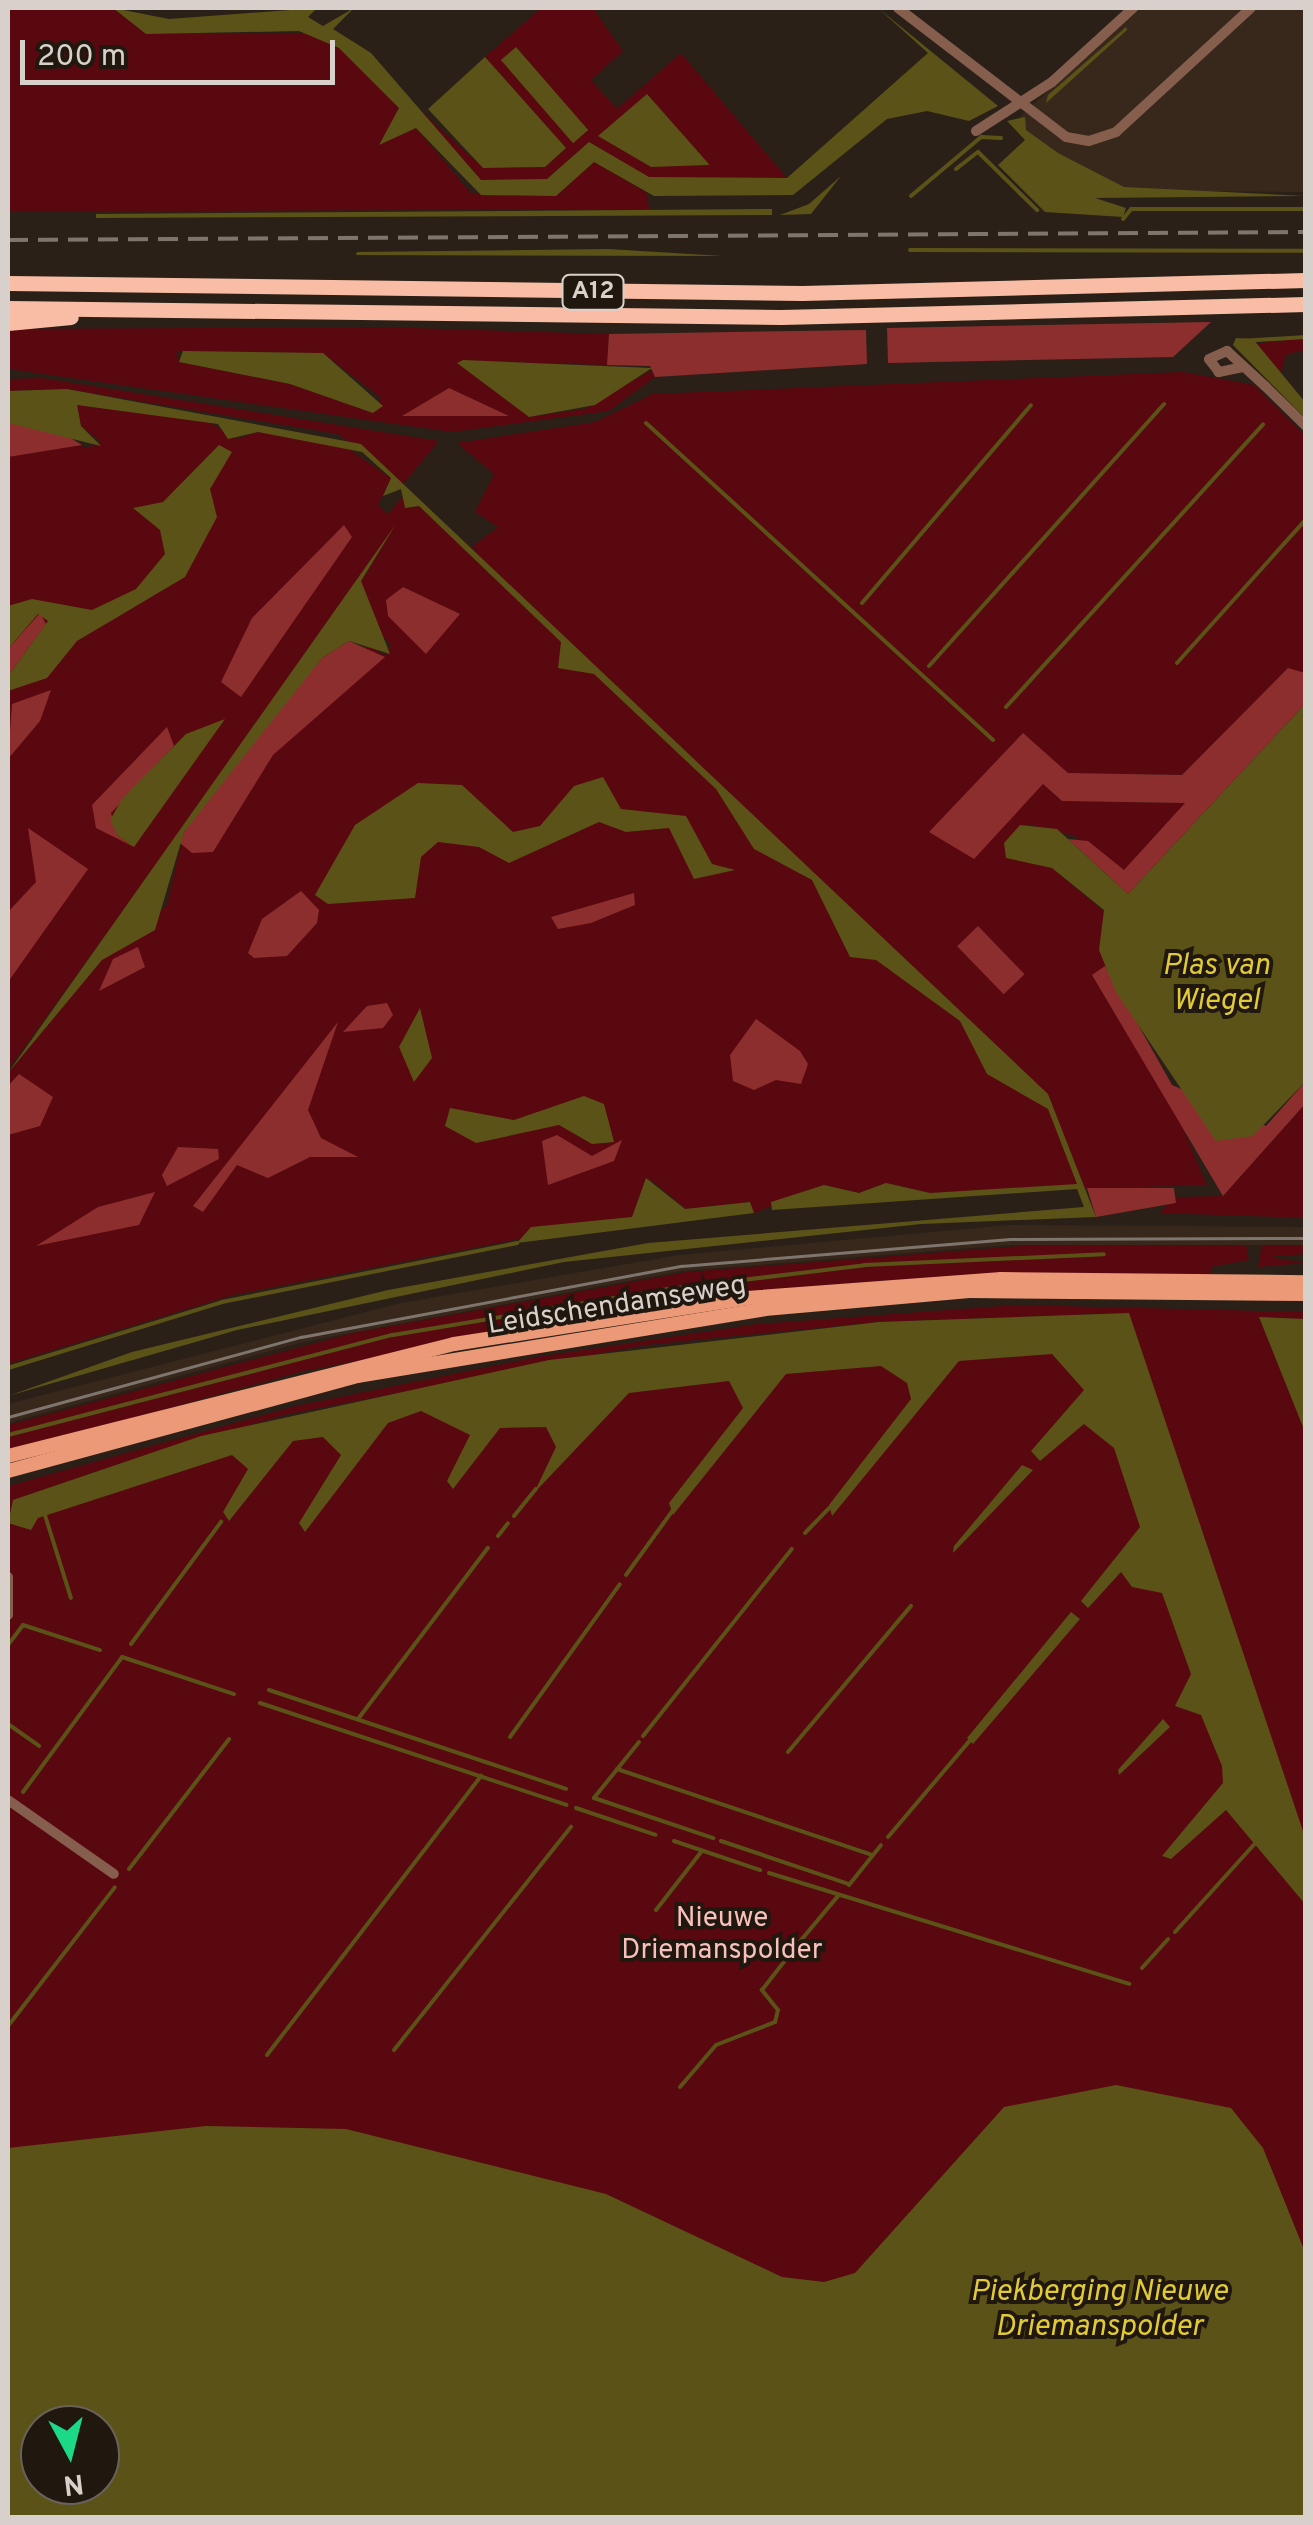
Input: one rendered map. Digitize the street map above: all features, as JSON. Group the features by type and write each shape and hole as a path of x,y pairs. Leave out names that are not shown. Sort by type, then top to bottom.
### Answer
{"highway":[{"name":"A12","path":"8,283 730,293 1306,280"},
{"name":"A12","path":"8,308 799,317 1306,304"},
{"name":"A12","path":"8,324 160,308"}],"main road":[{"name":"Leidschendamseweg","path":"8,1456 454,1344 689,1306 1000,1279 1245,1286"},
{"path":"1245,1286 1306,1282"},
{"path":"1245,1286 1306,1294"},
{"name":"Leidschendamseweg","path":"8,1471 357,1376 561,1337 969,1291 1245,1286"}],"street":[{"path":"898,8 1066,137 1102,139 1250,8"},
{"path":"976,131 1020,103 1132,8"},
{"path":"1243,366 1306,426"},
{"path":"8,1577 8,1615"},
{"path":"8,1800 114,1874"}],"shaded area":[{"path":"1139,8 1305,8 1305,192 1094,190 1014,122"},
{"path":"1211,322 1173,357 888,363 887,328"},
{"path":"866,330 867,364 655,377 650,366 607,365 609,334"},
{"path":"449,388 509,416 402,416"},
{"path":"8,423 64,434 82,445 8,457"},
{"path":"344,525 352,537 241,697 221,682 252,618"},
{"path":"403,587 460,614 426,654 388,616 386,600"},
{"path":"40,613 46,624 8,676 8,649"},
{"path":"349,641 385,657 273,755 213,852 192,853 180,843 184,832 232,764 322,658"},
{"path":"1288,668 1305,673 1305,704 1128,894 1068,839 1088,841 1124,870 1185,803 1062,801 1043,784 974,859 929,832 1023,733 1068,773 1182,775"},
{"path":"51,690 40,721 8,759 12,704"},
{"path":"167,727 174,746 111,813 118,836 134,847 96,828 92,805"},
{"path":"28,828 88,869 8,982 8,912 36,882"},
{"path":"301,891 319,910 317,923 287,956 254,958 248,953 262,919"},
{"path":"634,893 635,905 591,923 558,929 551,917"},
{"path":"978,926 1025,974 1004,994 957,946"},
{"path":"138,947 145,967 99,991 113,959"},
{"path":"1105,966 1172,1085 1266,1126 1305,1082 1305,1104 1223,1196 1092,975"},
{"path":"387,1003 393,1015 383,1028 343,1032 367,1006"},
{"path":"756,1019 800,1051 808,1064 801,1084 776,1080 754,1090 733,1081 730,1055"},
{"path":"338,1022 308,1110 321,1138 358,1157 310,1157 268,1178 237,1165 203,1212 193,1206"},
{"path":"19,1074 53,1097 40,1126 8,1135 8,1086"},
{"path":"557,1135 592,1156 622,1140 614,1161 548,1185 542,1141"},
{"path":"178,1147 218,1149 219,1159 167,1186 162,1175"},
{"path":"1087,1188 1174,1188 1176,1203 1096,1217"},
{"path":"155,1192 139,1225 36,1246 98,1207"},
{"path":"1010,1225 1305,1227 1305,1245 1008,1245 682,1271 303,1342 8,1423 8,1404 401,1303 679,1255"}],"green space":[{"path":"8,8 113,8 146,34 309,34 352,55 399,109 380,144 416,128 471,193 556,196 594,162 647,193 649,209 8,212"},
{"path":"541,8 593,8 623,51 591,80 617,109 681,53 787,178 648,177 589,142 547,179 481,180 421,111 483,168 545,167 566,148 485,57"},
{"path":"379,327 609,334 607,365 458,361 529,417 585,409 650,371 655,377 609,411 452,432 8,369 8,329","holes":["177,352 323,353 381,398 370,412 290,384 179,362"]},
{"path":"1305,338 1305,359 1302,350 1286,355 1280,377 1251,344"},
{"path":"1183,372 1254,385 1305,435 1305,673 1289,669 1182,775 1068,773 931,833 959,846 1043,784 1062,801 1186,803 1124,871 1075,836 1027,824 1052,868 1107,914 1105,966 1093,976 1167,1091 1207,1185 930,1193 886,1183 859,1193 824,1185 754,1213 750,1202 686,1209 650,1179 632,1217 233,1295 8,1364 8,1073 102,960 167,905 184,832 368,645 385,656 391,645 374,627 361,581 400,526 8,1070 8,423 87,448 101,442 81,426 77,405 209,422 237,439 257,432 337,441 391,478 378,505 388,514 405,494 406,508 418,506 479,553 473,546 498,527 475,512 494,474 457,443 595,422 653,394"},
{"path":"42,378 439,441 403,484 338,434 67,389 8,391 8,379"},
{"path":"1305,1104 1305,1218 1160,1213 1175,1197 1223,1196"},
{"path":"1246,1245 1249,1260 1211,1267 1210,1277 872,1281 626,1310 304,1371 8,1452 8,1425 353,1333 687,1272 1021,1246"},
{"path":"1262,1245 1305,1245 1305,1254 1268,1257 1305,1263 1258,1267"},
{"name":"Nieuwe Driemanspolder","path":"1016,1305 1305,1312 1305,1319 1259,1318 1306,1432 1305,2517 8,2517 8,1486 296,1406 537,1357 757,1324","holes":["1128,1313 316,1418 81,1476 284,1415 645,1345 879,1322"]}],"water":[{"path":"113,8 169,19 317,8 308,17 323,26 354,8 333,29 371,53 481,180 547,179 589,142 649,177 787,178 928,53 878,8 998,106 969,121 927,111 887,119 793,195 654,196 594,162 556,196 481,195 416,128 379,145 399,108 339,48 299,31 146,34"},
{"path":"1126,27 1127,30 1046,103 1048,95"},
{"path":"516,47 588,130 573,143 501,60"},
{"path":"485,57 566,148 545,167 483,168 428,109"},
{"path":"647,94 709,165 651,167 598,136"},
{"path":"1025,117 1026,130 1058,153 1124,187 1305,196 1095,198 1126,208 1123,217 1045,212 998,165 1025,140 1007,121"},
{"path":"841,176 811,214 780,215 809,204"},
{"path":"772,209 772,215 96,218 96,214"},
{"path":"608,249 723,256 356,255 357,252"},
{"path":"1236,338 1253,339 1305,402 1305,418 1233,345"},
{"path":"183,351 323,353 383,406 373,413 290,384 179,362"},
{"path":"463,360 652,368 595,405 529,417 457,363"},
{"path":"67,389 361,444 1048,1094 1096,1217 921,1224 564,1262 237,1330 8,1396 132,1352 388,1290 648,1243 1084,1207 1077,1189 772,1210 771,1202 824,1185 859,1193 886,1183 930,1193 1077,1184 1048,1109 987,1074 960,1021 876,960 850,957 812,880 754,849 716,789 594,674 558,668 561,642 419,506 405,508 401,489 383,496 391,478 362,452 258,432 228,439 218,424 77,405 81,426 101,446 8,423 8,391"},
{"path":"219,445 232,452 210,489 217,517 185,577 77,641 47,678 8,691 8,676 48,621 38,614 8,649 8,606 32,599 92,610 136,589 165,554 160,530 133,508 163,502"},
{"path":"396,524 361,581 390,654 349,641 322,658 184,832 155,930 102,960 8,1073"},
{"name":"Plas van Wiegel","path":"1305,704 1305,1082 1253,1136 1216,1141 1116,992 1099,950 1104,910 1052,868 1006,858 1004,843 1020,825 1057,829 1128,894"},
{"path":"225,719 134,847 118,836 110,820 122,799 186,734"},
{"path":"603,777 621,809 686,816 712,864 735,870 694,879 669,828 626,832 599,822 509,863 479,847 438,842 421,857 415,898 328,904 315,895 355,825 418,783 462,785 513,832 540,826 574,786"},
{"path":"420,1008 432,1058 414,1082 399,1047"},
{"path":"584,1096 604,1104 614,1142 592,1144 559,1125 476,1143 445,1126 450,1108 514,1120"},
{"path":"646,1178 685,1209 750,1202 754,1213 517,1243 531,1227 632,1217"},
{"path":"1129,1313 1305,1837 1305,1904 1226,1810 1171,1859 1162,1856 1223,1783 1222,1766 1201,1715 1175,1706 1191,1674 1162,1593 1132,1587 1121,1572 1088,1608 1081,1601 1140,1527 1114,1448 1084,1424 1040,1461 1031,1451 1084,1390 1052,1354 959,1361 832,1516 829,1505 911,1399 907,1383 881,1366 786,1374 673,1515 669,1503 743,1408 729,1381 629,1393 534,1493 556,1447 546,1427 500,1428 453,1489 447,1481 470,1435 421,1411 388,1423 305,1532 299,1523 341,1455 323,1437 293,1441 229,1521 223,1512 248,1469 232,1455 38,1518 31,1530 8,1523 13,1500 201,1436 549,1360 879,1322"},
{"path":"1259,1317 1305,1319 1305,1432"},
{"path":"1022,1465 1033,1470 953,1553 954,1546"},
{"path":"1071,1612 1080,1619 973,1744 967,1738"},
{"path":"1163,1719 1170,1727 1119,1775 1118,1770"},
{"name":"Piekberging Nieuwe Driemanspolder","path":"1116,2085 1231,2108 1263,2148 1305,2252 1305,2517 8,2517 8,2148 206,2126 346,2129 606,2194 782,2277 824,2282 855,2273 1004,2107"}],"waterway":[{"path":"911,196 981,137 1001,138"},
{"path":"956,169 978,152 1037,210"},
{"path":"1123,219 1131,209 1306,209"},
{"path":"910,250 1306,251"},
{"path":"1241,341 1306,337"},
{"path":"929,666 1164,404"},
{"path":"862,603 1031,405"},
{"path":"646,423 993,740"},
{"path":"1006,707 1263,425"},
{"path":"1177,663 1306,519"},
{"path":"8,1368 222,1302 517,1243"},
{"path":"8,1435 393,1335 668,1289 865,1265 1104,1254"},
{"path":"514,1516 536,1489"},
{"path":"805,1533 829,1508"},
{"path":"626,1575 673,1510"},
{"path":"44,1512 71,1598"},
{"path":"131,1644 221,1522"},
{"path":"498,1536 508,1523"},
{"path":"358,1719 488,1548"},
{"path":"643,1736 792,1549"},
{"path":"510,1737 620,1584"},
{"path":"788,1752 911,1606"},
{"path":"8,1645 23,1625 100,1650"},
{"path":"23,1792 122,1657 234,1694"},
{"path":"269,1690 566,1789"},
{"path":"260,1703 566,1805"},
{"path":"8,1724 39,1746"},
{"path":"888,1837 972,1738"},
{"path":"129,1869 229,1739"},
{"path":"639,1742 594,1798 713,1838"},
{"path":"617,1769 872,1855"},
{"path":"267,2055 481,1776"},
{"path":"576,1808 656,1835"},
{"path":"394,2050 571,1827"},
{"path":"1175,1932 1259,1839"},
{"path":"674,1841 760,1870"},
{"path":"721,1841 849,1884"},
{"path":"849,1885 881,1845"},
{"path":"656,1910 702,1851"},
{"path":"769,1873 1129,1984"},
{"path":"8,2026 115,1887"},
{"path":"797,1945 838,1896"},
{"path":"1142,1968 1168,1939"},
{"path":"680,2087 716,2045 775,2022 778,2010 762,1990 785,1961"}],"tram line":[{"path":"8,1417 301,1337 681,1266 1010,1239 1306,1238"}],"railway":[{"path":"8,240 1306,232"}]}
